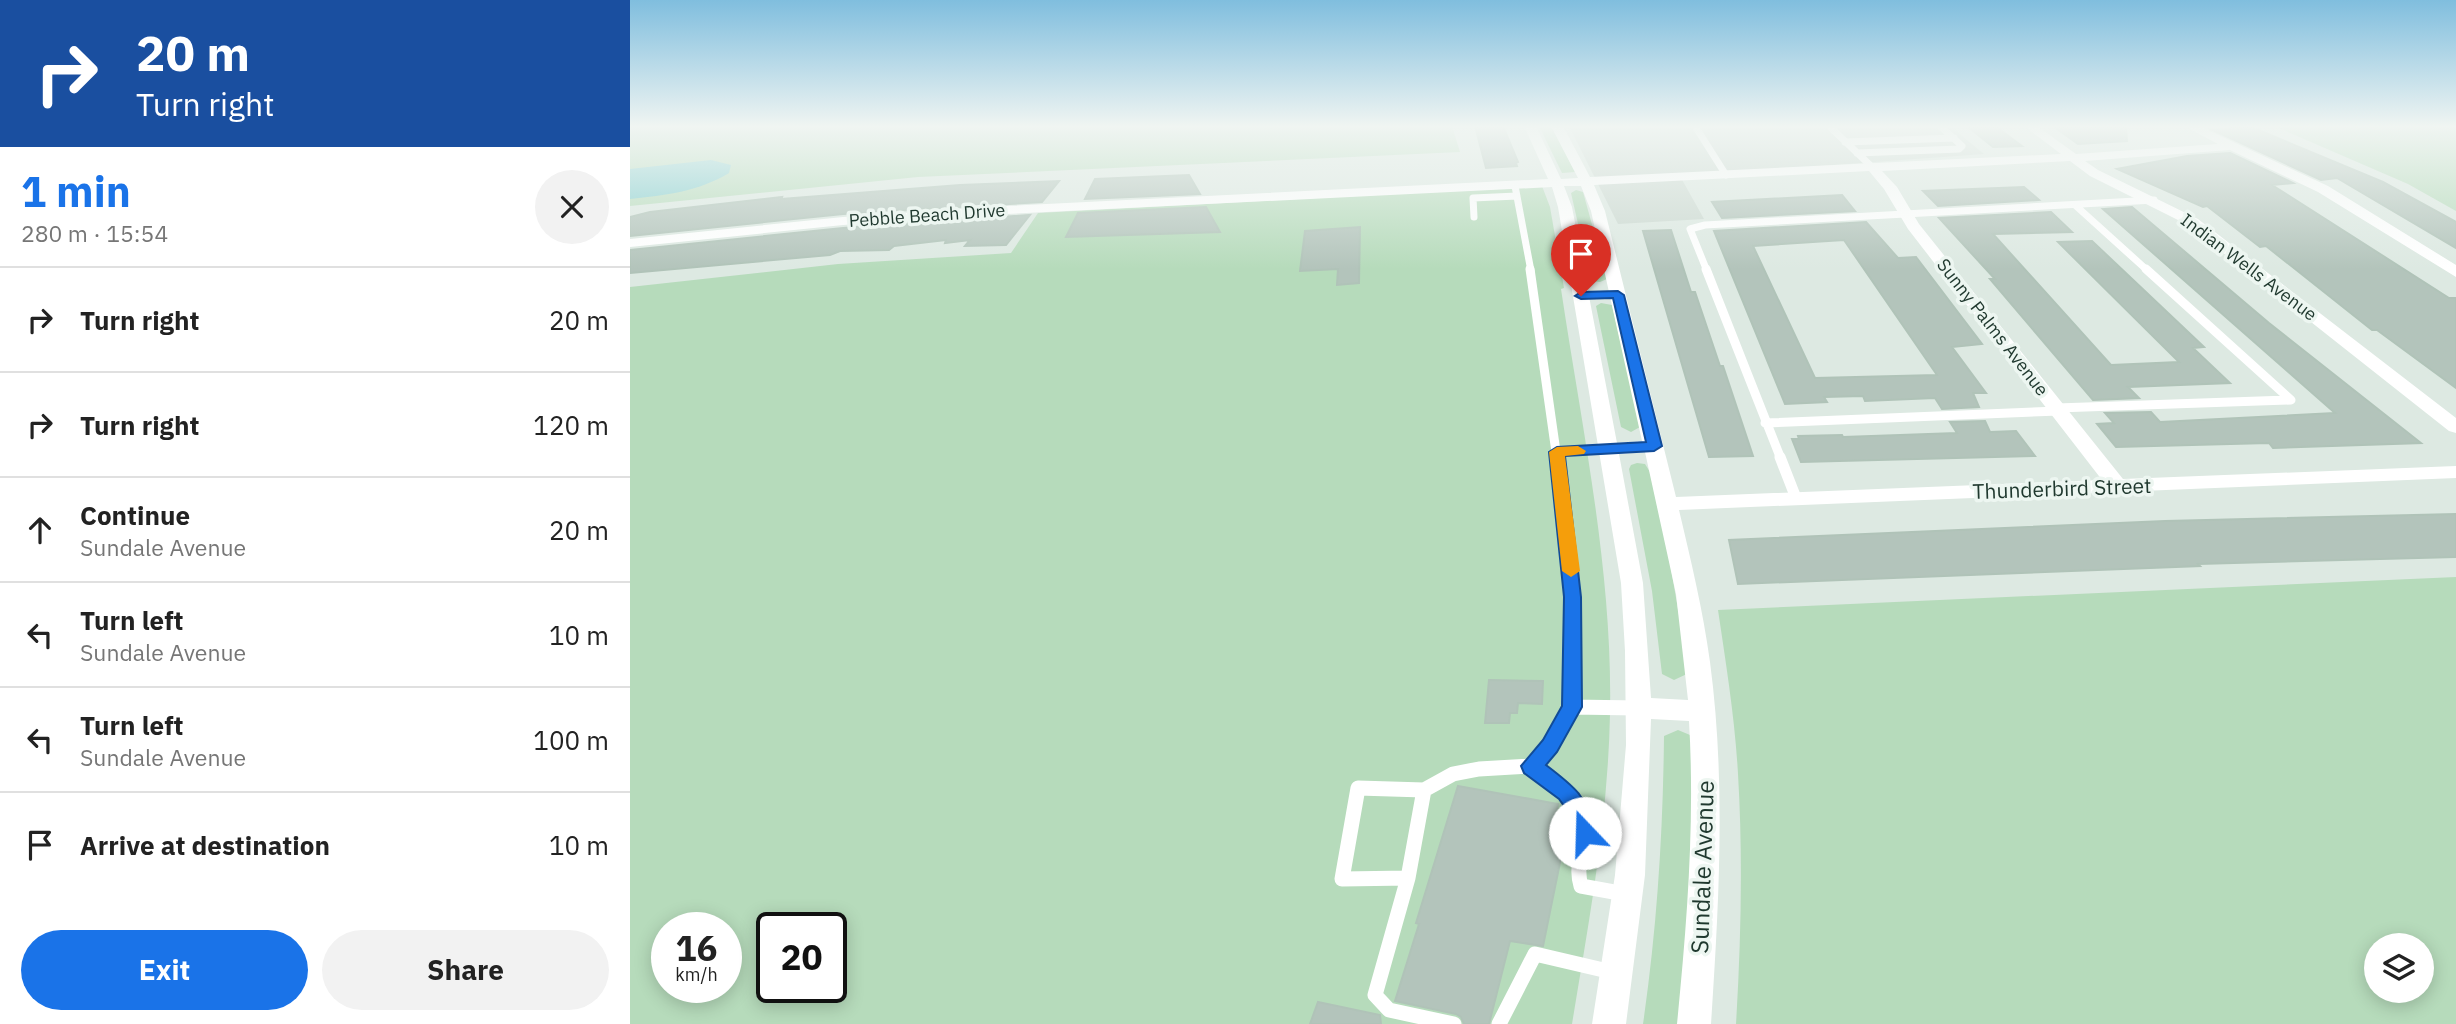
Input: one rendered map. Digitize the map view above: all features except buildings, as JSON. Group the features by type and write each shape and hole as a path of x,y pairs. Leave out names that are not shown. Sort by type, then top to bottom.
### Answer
{"street":[{"name":"Sundale Avenue","path":"1552,174 1567,218 1600,295 1654,446 1688,594 1705,760 1705,893 1694,1024"},
{"name":"Sundale Avenue","path":"1582,174 1598,211 1609,449 1632,583 1637,652 1639,745 1627,895 1609,1024"},
{"name":"Pebble Beach Drive","path":"630,243 929,214 1516,191 1557,184 1748,174"},
{"name":"Sunny Palms Avenue","path":"1878,174 1890,187 1905,214 2118,485"},
{"name":"Indian Wells Avenue","path":"2098,174 2193,222 2456,427"},
{"path":"2290,174 2323,189 2456,272"},
{"path":"1609,449 1654,446"},
{"name":"Thunderbird Street","path":"1668,503 2456,472"},
{"path":"1638,708 1702,711"}],"lane":[{"path":"1474,217 1473,198 1516,191 1557,452 1573,597 1572,707 1550,746 1532,766"},
{"path":"1796,498 1690,229 1704,225 2154,200"},
{"path":"1765,422 2291,400 2075,205"},
{"path":"1557,452 1609,449"},
{"path":"1572,707 1638,708"},
{"path":"1408,878 1342,879 1359,788 1424,790 1453,774 1479,769 1532,766 1567,793 1579,810 1585,833 1577,876 1581,886 1627,895"},
{"path":"1424,790 1408,878 1376,995 1389,1010 1454,1024"},
{"path":"1499,1024 1535,954 1616,973"}],"shaded area":[{"path":"1593,174 1711,174 1680,176 1704,219 1618,224"}],"green space":[{"path":"630,174 988,174 918,177 630,206"},
{"path":"2384,174 2456,174 2456,211"},
{"path":"1542,186 1550,207 1564,288 1561,289 1601,554 1610,661 1606,792 1597,870 1572,1024 630,1024 630,287 838,264 1011,253 1038,213"},
{"path":"1576,190 1583,192 1607,279 1600,282 1591,281 1571,193"},
{"path":"1601,303 1612,305 1640,427 1631,432 1621,427 1596,306"},
{"path":"1637,463 1645,464 1650,472 1670,563 1689,673 1674,680 1662,674 1652,591 1629,469"},
{"path":"2456,577 2456,1024 1736,1024 1741,899 1740,805 1732,712 1718,610"},
{"path":"1678,730 1690,735 1694,747 1687,956 1678,1024 1643,1024 1658,880 1664,736"}],"water":[{"path":"630,174 727,174 693,189 630,199"}],"slow traffic":[{"path":"1571,571 1557,452 1578,451"}],"route":[{"path":"1581,296 1618,295 1654,446 1557,452 1573,597 1572,707 1550,746 1532,766 1567,793 1579,810 1585,833"}]}
